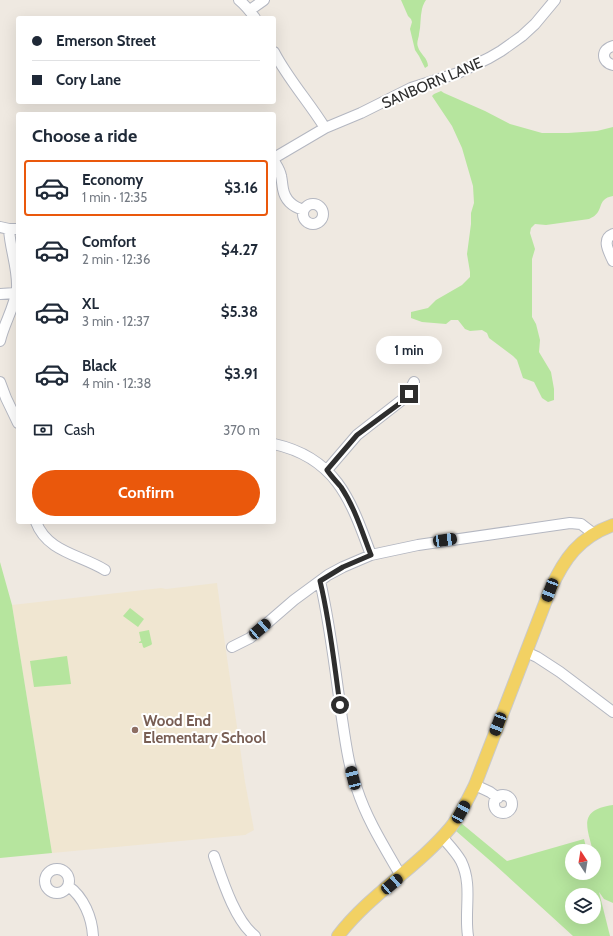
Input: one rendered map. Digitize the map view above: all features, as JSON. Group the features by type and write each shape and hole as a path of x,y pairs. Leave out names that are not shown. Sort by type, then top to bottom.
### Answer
{"main road":[{"path":"338,936 363,908 442,837 461,812 475,784 550,590 560,569 584,541 594,534 613,525"}],"street":[{"path":"239,0 252,14 264,0"},
{"name":"SANBORN LANE","path":"276,159 325,128 361,113 411,88 458,73 489,58 511,45 522,36 535,24 555,0"},
{"path":"613,46 609,47 604,54 606,61 613,65"},
{"path":"276,56 290,80 312,108 325,128"},
{"path":"276,164 281,173 286,198 296,208 304,210"},
{"path":"9,228 16,272"},
{"path":"613,234 608,237 606,241 613,259"},
{"path":"0,294 16,293 12,311 0,341"},
{"path":"0,382 16,419"},
{"path":"327,470 359,433 407,396 414,382"},
{"path":"276,445 298,451 311,458 327,470 340,486 349,502 371,555"},
{"path":"232,647 250,638 294,600 320,581 343,567 371,555 418,545 573,522 582,524 594,534"},
{"path":"37,524 44,535 55,546 105,570"},
{"path":"320,581 331,638 346,746 353,778 367,814 400,876"},
{"path":"526,652 537,657 560,672 613,712"},
{"path":"475,784 492,792 498,798"},
{"path":"442,837 458,856 465,871 468,885 466,922 468,936"},
{"path":"214,856 238,915 246,928 255,936"},
{"path":"68,886 78,895 85,907 92,925 93,936"}],"shaded area":[{"name":"Wood End Elementary School","path":"217,583 245,782 254,830 245,835 52,853 12,605"}],"green space":[{"path":"401,0 426,0 421,12 417,43 428,63 428,66 425,68 415,50 410,29 412,22"},
{"path":"441,91 510,124 542,133 597,131 613,127 613,196 604,200 597,213 589,219 546,225 535,224 531,228 530,233 535,249 532,259 532,317 536,324 540,340 539,352 551,372 554,400 548,402 542,398 534,382 523,378 517,360 489,338 487,333 482,330 470,331 465,329 458,320 451,320 446,324 422,322 411,318 411,312 428,308 436,300 462,285 470,277 467,254 471,213 474,203 473,186 462,148 452,126 432,96"},
{"path":"0,562 12,605 52,853 0,858"},
{"path":"130,608 144,619 138,627 123,616"},
{"path":"149,630 152,644 144,648 142,643 139,643 141,641 139,632"},
{"path":"67,656 71,684 34,687 30,661"},
{"path":"613,805 613,903 604,899 601,895 601,888 565,888 565,924 601,924 601,900 610,936 573,936 456,831 461,823 507,861 565,844 565,880 601,880 601,844 591,844 587,826 590,815 602,807"},
{"path":"584,839 585,844 566,844"}],"place":[{"name":"Wood End Elementary School","path":"135,730"}],"route":[{"path":"340,705 331,638 320,581 343,567 371,555 349,502 340,486 327,470 362,430 399,404 409,394"}]}
